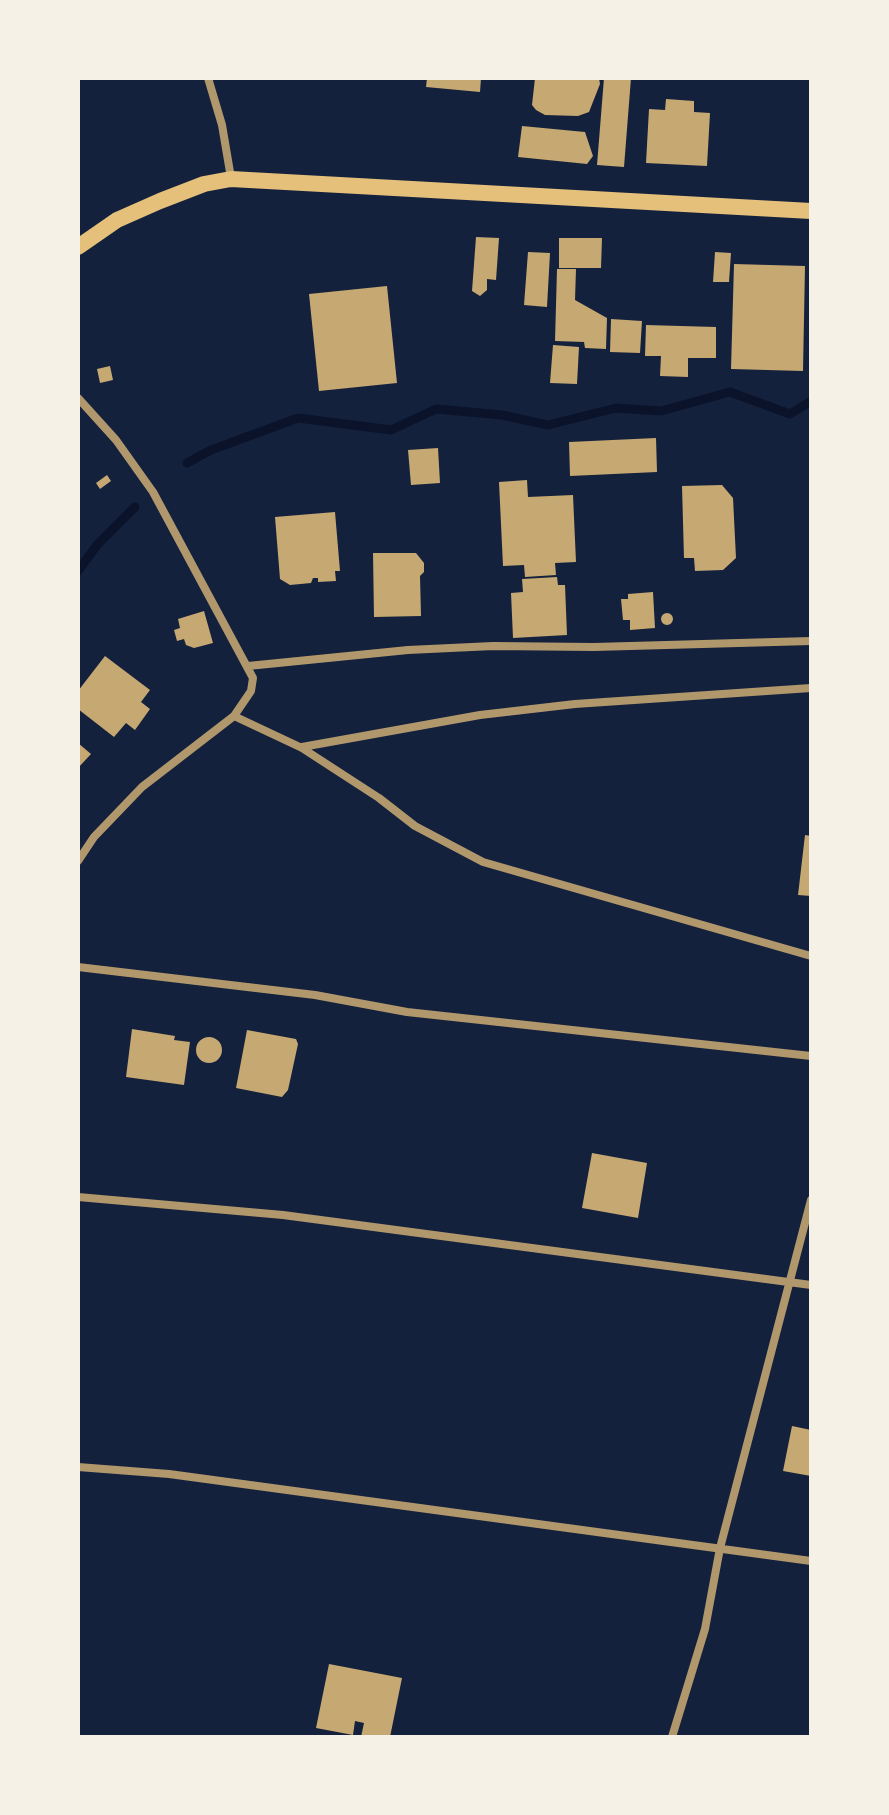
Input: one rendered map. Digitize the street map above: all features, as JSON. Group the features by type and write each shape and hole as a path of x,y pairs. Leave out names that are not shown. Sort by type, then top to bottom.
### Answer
{"main road":[{"path":"78,247 117,220 204,184 231,179 811,211"}],"street":[{"path":"208,78 222,125 231,179"},
{"path":"78,398 116,440 153,492 253,678 251,691 234,716 142,787 94,837 78,861"},
{"path":"248,666 408,650 493,646 594,647 811,641"},
{"path":"302,748 480,715 575,704 811,688"},
{"path":"234,716 302,748 379,798 415,826 483,862 811,956"},
{"path":"78,967 315,995 407,1012 811,1056"},
{"path":"78,1197 283,1215 811,1285"},
{"path":"672,1737 705,1629 720,1548 811,1200"},
{"path":"78,1467 169,1474 811,1561"}],"building":[{"path":"427,78 481,78 480,92 426,87"},
{"path":"535,78 599,78 600,84 589,112 578,116 545,115 532,105"},
{"path":"604,78 631,78 624,167 597,165"},
{"path":"666,99 694,101 694,112 710,113 707,166 646,163 649,109 665,110"},
{"path":"522,126 585,132 593,156 587,164 518,157"},
{"path":"476,237 499,238 496,280 487,279 487,290 480,296 472,291"},
{"path":"559,238 602,238 601,268 559,268"},
{"path":"528,252 550,253 547,307 524,305"},
{"path":"715,252 731,253 729,282 713,282"},
{"path":"734,264 805,266 803,371 731,369"},
{"path":"557,269 576,269 575,300 607,318 606,349 585,348 584,342 555,341"},
{"path":"387,286 397,383 319,391 309,294"},
{"path":"611,319 642,321 640,353 610,352"},
{"path":"646,325 716,327 716,358 688,358 688,377 660,376 661,356 645,356"},
{"path":"553,345 579,347 577,384 550,383"},
{"path":"110,366 113,380 100,383 97,369"},
{"path":"656,438 657,472 570,476 569,442"},
{"path":"438,448 440,483 411,485 408,450"},
{"path":"107,475 111,481 100,489 96,483"},
{"path":"527,480 528,497 573,495 576,562 555,563 556,575 525,577 524,565 503,566 499,482"},
{"path":"722,485 733,498 736,558 723,570 695,571 694,558 684,558 682,486"},
{"path":"335,512 340,571 335,571 336,581 318,582 318,578 313,578 311,583 290,585 280,579 275,517"},
{"path":"373,553 416,553 424,563 424,572 420,576 421,616 374,617"},
{"path":"557,577 558,585 565,585 567,635 513,638 511,593 523,592 522,579"},
{"path":"653,592 655,628 630,630 630,620 623,620 621,599 628,599 628,594"},
{"path":"204,611 213,643 194,648 186,645 184,639 177,641 174,630 180,628 178,619"},
{"path":"667,613 673,619 667,625 661,619"},
{"path":"105,656 150,690 141,702 150,709 135,730 126,723 114,737 78,709 78,691"},
{"path":"78,743 91,754 78,768"},
{"path":"805,835 811,836 811,896 798,895"},
{"path":"132,1029 175,1036 174,1040 190,1042 184,1085 126,1077"},
{"path":"247,1030 296,1039 298,1044 288,1090 282,1097 236,1088"},
{"path":"209,1037 218,1041 222,1050 218,1059 209,1063 200,1059 196,1050 200,1041"},
{"path":"592,1153 647,1163 638,1218 582,1208"},
{"path":"792,1426 811,1430 811,1476 783,1471"},
{"path":"329,1664 402,1678 390,1737 361,1737 364,1723 355,1721 353,1735 316,1728"}],"waterway":[{"path":"187,463 211,450 298,418 391,430 436,409 502,415 548,425 616,408 661,411 730,392 790,414 811,401"},
{"path":"78,571 97,545 135,507"}]}
